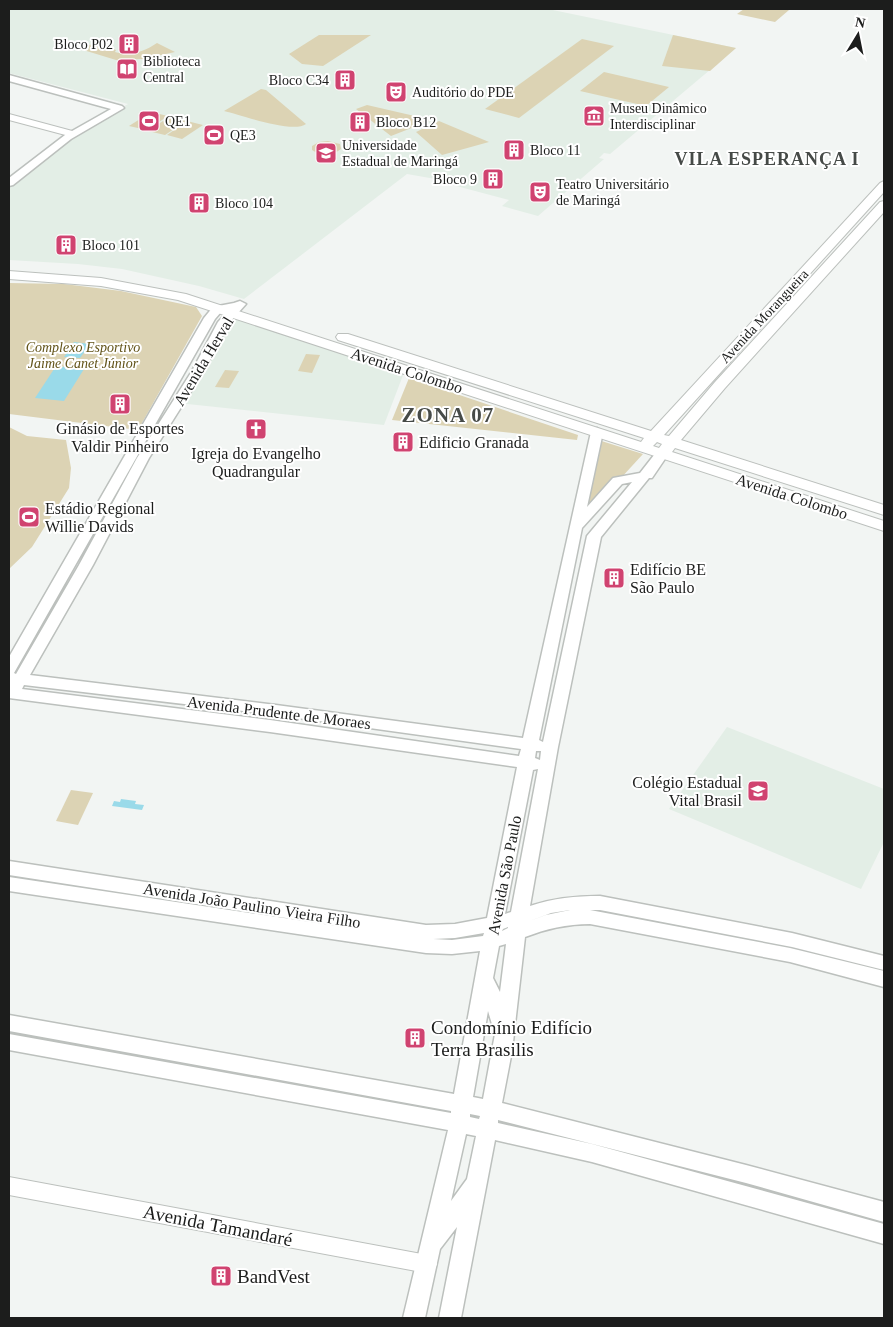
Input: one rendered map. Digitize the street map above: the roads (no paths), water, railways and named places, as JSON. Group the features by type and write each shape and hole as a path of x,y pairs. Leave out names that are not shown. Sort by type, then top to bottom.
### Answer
{"main road":[{"path":"9,78 114,106 22,162 9,173"},
{"path":"9,184 68,133"},
{"path":"22,162 42,156"},
{"name":"Avenida Morangueira","path":"649,442 884,186"},
{"name":"Avenida Morangueira","path":"667,448 720,385 884,205"},
{"name":"Avenida Colombo","path":"9,266 110,273 191,289 236,308 598,426 765,479 884,510"},
{"name":"Avenida Colombo","path":"9,275 101,282 181,297 217,309 236,308"},
{"name":"Avenida Herval","path":"10,696 12,676 62,577 143,458 198,371 224,322 236,308"},
{"name":"Avenida Herval","path":"12,676 47,635 86,565 110,507 187,360 217,309"},
{"path":"187,360 198,371"},
{"name":"Avenida São Paulo","path":"414,1318 459,1123 484,978 526,763 598,426"},
{"name":"Avenida São Paulo","path":"450,1318 490,1119 504,1039 518,925 550,747 594,536 601,525 647,475 667,448"},
{"path":"575,528 618,481 647,475"},
{"name":"Avenida Colombo","path":"765,479 884,526"},
{"path":"62,577 86,565"},
{"path":"39,620 47,635"},
{"name":"Avenida Prudente de Moraes","path":"12,676 550,747"},
{"name":"Avenida Prudente de Moraes","path":"10,696 279,728 547,766"},
{"name":"Avenida João Paulino Vieira Filho","path":"9,868 426,932 493,933"},
{"name":"Avenida João Paulino Vieira Filho","path":"9,884 426,946 452,947 493,933"},
{"path":"493,933 518,925 573,917 590,917 753,940 884,963"},
{"path":"753,940 884,979"},
{"path":"484,978 494,1000 504,1039"},
{"path":"9,1023 463,1103 490,1119 592,1153 884,1234"},
{"path":"9,1042 459,1123 490,1119 746,1174 884,1212"},
{"path":"429,1255 478,1181"}],"street":[{"path":"9,117 68,133"},
{"name":"Avenida Tamandaré","path":"9,1186 429,1255"}],"water":[{"path":"74,342 90,344 80,358 64,357"},
{"path":"56,366 84,369 64,401 35,398"},
{"path":"121,799 136,801 135,804 144,805 142,810 112,806 114,801 120,802"}],"place":[{"name":"Bloco P02","path":"129,44"},
{"name":"Biblioteca Central","path":"127,69"},
{"name":"Bloco C34","path":"345,80"},
{"name":"Auditório do PDE","path":"396,92"},
{"name":"Museu Dinâmico Interdisciplinar","path":"594,116"},
{"name":"QE1","path":"149,121"},
{"name":"Bloco B12","path":"360,122"},
{"name":"QE3","path":"214,135"},
{"name":"Bloco 11","path":"514,150"},
{"name":"Universidade Estadual de Maringá","path":"326,153"},
{"name":"Bloco 9","path":"493,179"},
{"name":"Teatro Universitário de Maringá","path":"540,192"},
{"name":"Bloco 104","path":"199,203"},
{"name":"Bloco 101","path":"66,245"},
{"name":"Ginásio de Esportes Valdir Pinheiro","path":"120,404"},
{"name":"Igreja do Evangelho Quadrangular","path":"256,429"},
{"name":"Edificio Granada","path":"403,442"},
{"name":"Estádio Regional Willie Davids","path":"29,517"},
{"name":"Edifício BE São Paulo","path":"614,578"},
{"name":"Colégio Estadual Vital Brasil","path":"758,791"},
{"name":"Condomínio Edifício Terra Brasilis","path":"415,1038"},
{"name":"BandVest","path":"221,1276"}],"district":[{"name":"VILA ESPERANÇA I","path":"767,159"},
{"name":"ZONA 07","path":"448,415"}],"park label":[{"name":"Complexo Esportivo Jaime Canet Júnior","path":"83,356"}]}
